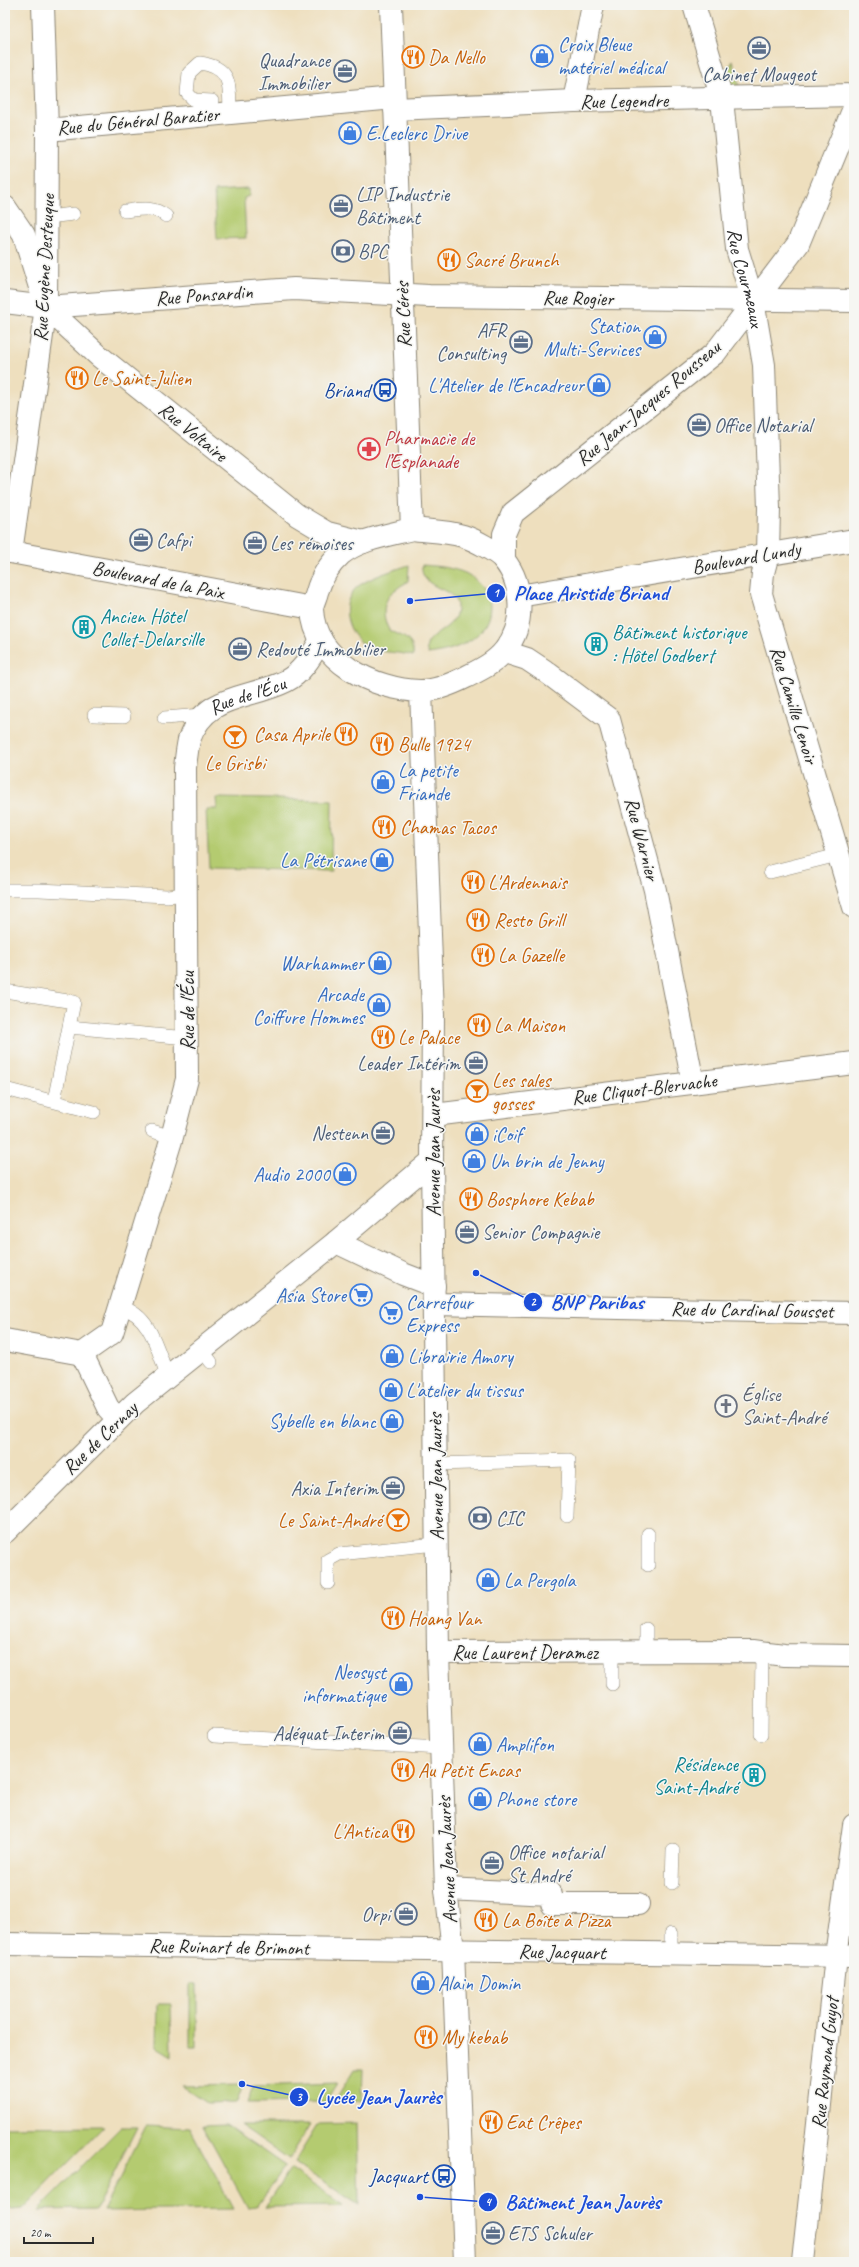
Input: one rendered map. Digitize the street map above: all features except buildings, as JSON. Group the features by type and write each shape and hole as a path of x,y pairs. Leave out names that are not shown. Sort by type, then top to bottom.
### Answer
{"street":[{"name":"Rue Eugène Desteuque","path":"8,552 11,507 46,307 48,193 43,5"},
{"name":"Rue Cérès","path":"391,5 412,529"},
{"path":"574,101 593,5"},
{"name":"Rue Courmeaux","path":"694,5 722,99 737,249 753,301 764,376 770,508 768,554"},
{"name":"Rue Legendre","path":"395,104 722,99 854,95"},
{"name":"Rue du Général Baratier","path":"47,130 230,113 395,104"},
{"name":"Rue Jean-Jacques Rousseau","path":"504,560 504,534 513,513 715,353 753,301 798,244 854,108"},
{"path":"8,211 17,217 33,214 41,207 48,193"},
{"path":"8,211 24,235 46,307"},
{"name":"Rue Ponsardin","path":"5,302 46,307 294,289 402,296"},
{"name":"Rue Rogier","path":"402,296 854,301"},
{"name":"Rue Voltaire","path":"46,307 99,356 297,515 327,533 364,542"},
{"path":"412,529 463,536 482,545 504,560 519,596 519,619 516,632 514,638 504,652 492,663 450,685 421,691 385,685 360,675 336,660 321,640 315,626 312,608 320,584 327,571 342,554 364,542 412,529"},
{"name":"Boulevard Lundy","path":"519,596 854,540"},
{"name":"Boulevard de la Paix","path":"8,552 312,608"},
{"name":"Rue Camille Lenoir","path":"768,554 763,573 761,594 854,907"},
{"name":"Rue de l'Écu","path":"82,1354 112,1333 121,1307 162,1134 186,1079 187,894 185,768 189,740 202,715 217,705 287,681 308,662 321,640"},
{"name":"Rue Warnier","path":"504,652 527,659 609,719 655,890 692,1083"},
{"name":"Avenue Jean Jaurès","path":"421,691 434,1014 434,1115 432,1161 438,1652 446,1889 453,1950 465,2262"},
{"name":"Rue Cliquot-Blervache","path":"434,1115 854,1063"},
{"name":"Rue de Cernay","path":"5,1532 118,1419 168,1378 206,1356 274,1300 336,1242 432,1161"},
{"path":"336,1242 403,1274 434,1295"},
{"name":"Rue du Cardinal Gousset","path":"434,1295 854,1313"},
{"path":"5,1340 82,1354 108,1408 118,1419"},
{"name":"Rue Laurent Deramez","path":"438,1652 762,1652 784,1655 854,1656"},
{"name":"Rue Raymond Guyot","path":"804,2262 845,1956 854,1825"},
{"path":"446,1889 551,1894 552,1904 638,1904"},
{"name":"Rue Ruinart de Brimont","path":"5,1944 453,1950"},
{"name":"Rue Jacquart","path":"453,1950 671,1944 845,1956"}],"lane":[{"name":"Rue du Général Baratier","path":"212,101 194,100 187,93 189,73 200,63 214,65 226,76 230,90 230,113"},
{"path":"125,211 146,208 158,210 166,216"},
{"path":"48,217 73,214"},
{"path":"94,715 124,716"},
{"path":"164,718 202,715"},
{"path":"770,872 838,855"},
{"path":"5,890 39,890 167,896 187,894"},
{"path":"5,991 74,1002 54,1102"},
{"path":"69,1027 187,1038"},
{"path":"5,1089 94,1112"},
{"path":"121,1307 132,1310 147,1324 168,1378"},
{"path":"436,1464 569,1460 567,1516"},
{"path":"648,1534 648,1565"},
{"path":"328,1584 328,1560 339,1554 436,1544"},
{"path":"646,1629 646,1651"},
{"name":"Rue Laurent Deramez","path":"612,1651 612,1684"},
{"path":"760,1734 762,1652"},
{"path":"214,1736 441,1748"},
{"path":"672,1883 673,1851"}],"green space":[{"path":"733,61 739,87 722,89 720,82"},
{"path":"249,189 249,196 244,198 246,238 217,239 214,191"},
{"path":"409,565 408,581 400,586 389,597 384,607 384,613 389,630 402,636 409,642 412,646 413,656 402,653 379,651 368,647 353,633 349,625 347,606 349,597 355,589 363,583 380,575"},
{"path":"422,565 461,571 467,574 482,586 489,598 490,603 488,618 484,627 477,635 449,650 428,654 427,647 429,642 451,623 455,617 457,609 456,601 452,596 426,580 423,574"},
{"path":"216,798 332,800 331,871 209,868 206,809 217,809"},
{"path":"190,1984 197,1984 197,2046 190,2046"},
{"path":"158,2004 171,2004 172,2056 157,2047"},
{"path":"354,2069 363,2069 362,2101 334,2102"},
{"path":"337,2083 325,2102 247,2103 253,2086"},
{"path":"243,2085 237,2102 207,2103 182,2086"},
{"path":"357,2123 359,2205 294,2163 318,2124"},
{"path":"226,2125 285,2166 257,2207 248,2208 203,2126"},
{"path":"240,2125 310,2125 289,2159"},
{"path":"104,2126 23,2209 12,2210 5,2205 5,2127"},
{"path":"146,2126 190,2128 233,2209 103,2211"},
{"path":"121,2127 137,2127 96,2209 38,2210"},
{"path":"290,2169 344,2206 265,2207"}],"place":[{"name":"Cabinet Mougeot","path":"759,48"},
{"name":"Croix Bleue matériel médical","path":"542,56"},
{"name":"Da Nello","path":"413,57"},
{"name":"Quadrance Immobilier","path":"345,71"},
{"name":"E.Leclerc Drive","path":"350,133"},
{"name":"LIP Industrie Bâtiment","path":"341,206"},
{"name":"BPC","path":"343,251"},
{"name":"Sacré Brunch","path":"449,260"},
{"name":"Station Multi-Services","path":"655,337"},
{"name":"AFR Consulting","path":"521,342"},
{"name":"Le Saint-Julien","path":"77,378"},
{"name":"L'Atelier de l'Encadreur","path":"599,385"},
{"name":"Briand","path":"385,390"},
{"name":"Office Notarial","path":"699,425"},
{"name":"Pharmacie de l’Esplanade","path":"369,449"},
{"name":"Cafpi","path":"141,540"},
{"name":"Les rémoises","path":"255,543"},
{"name":"Place Aristide Briand","path":"410,601"},
{"name":"Ancien Hôtel Collet-Delarsille","path":"84,627"},
{"name":"Bâtiment historique : Hôtel Godbert","path":"596,644"},
{"name":"Redouté Immobilier","path":"240,649"},
{"name":"Casa Aprile","path":"346,734"},
{"name":"Le Grisbi","path":"235,737"},
{"name":"Bulle 1924","path":"382,744"},
{"name":"La petite Friande","path":"383,782"},
{"name":"Chamas Tacos","path":"384,827"},
{"name":"La Pétrisane","path":"382,860"},
{"name":"L'Ardennais","path":"473,882"},
{"name":"Resto Grill","path":"478,920"},
{"name":"La Gazelle","path":"483,955"},
{"name":"Warhammer","path":"380,963"},
{"name":"Arcade Coiffure Hommes","path":"379,1005"},
{"name":"La Maison","path":"479,1025"},
{"name":"Le Palace","path":"383,1037"},
{"name":"Leader Intérim","path":"476,1063"},
{"name":"Les sales gosses","path":"477,1091"},
{"name":"Nestenn","path":"383,1133"},
{"name":"iCoif","path":"477,1134"},
{"name":"Un brin de Jenny","path":"474,1161"},
{"name":"Audio 2000","path":"345,1174"},
{"name":"Bosphore Kebab","path":"471,1199"},
{"name":"Senior Compagnie","path":"467,1232"},
{"name":"BNP Paribas","path":"476,1273"},
{"name":"Asia Store","path":"361,1295"},
{"name":"Carrefour Express","path":"391,1313"},
{"name":"Librairie Amory","path":"392,1356"},
{"name":"L'atelier du tissus","path":"391,1390"},
{"name":"Église Saint-André","path":"726,1406"},
{"name":"Sybelle en blanc","path":"392,1421"},
{"name":"Axia Interim","path":"393,1488"},
{"name":"CIC","path":"480,1518"},
{"name":"Le Saint-André","path":"398,1520"},
{"name":"La Pergola","path":"488,1580"},
{"name":"Hoang Van","path":"393,1618"},
{"name":"Neosyst informatique","path":"401,1684"},
{"name":"Adéquat Interim","path":"400,1733"},
{"name":"Amplifon","path":"480,1744"},
{"name":"Au Petit Encas","path":"403,1770"},
{"name":"Résidence Saint-André","path":"754,1775"},
{"name":"Phone store","path":"480,1799"},
{"name":"L'Antica","path":"403,1831"},
{"name":"Office notarial St André","path":"492,1863"},
{"name":"Orpi","path":"406,1914"},
{"name":"La Boîte à Pizza","path":"486,1920"},
{"name":"Alain Domin","path":"423,1983"},
{"name":"My kebab","path":"426,2037"},
{"name":"Lycée Jean Jaurès","path":"242,2084"},
{"name":"Eat Crêpes","path":"491,2122"},
{"name":"Jacquart","path":"444,2176"},
{"name":"Bâtiment Jean Jaurès","path":"420,2197"},
{"name":"ETS Schuler","path":"493,2233"}]}
